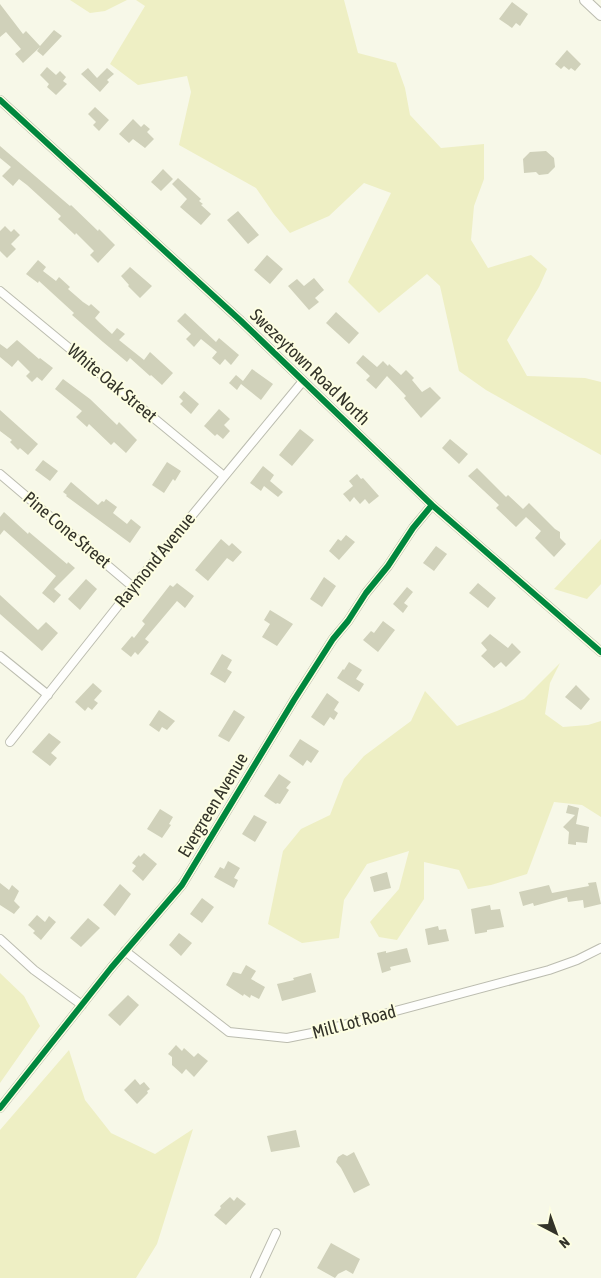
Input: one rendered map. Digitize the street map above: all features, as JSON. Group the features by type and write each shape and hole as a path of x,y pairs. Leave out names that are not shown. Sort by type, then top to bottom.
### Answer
{"street":[{"path":"585,0 601,15"},
{"name":"Swezeytown Road North","path":"0,100 241,321 432,505 601,652"},
{"name":"White Oak Street","path":"0,291 224,476"},
{"name":"Raymond Avenue","path":"10,742 303,381"},
{"name":"Pine Cone Street","path":"0,474 134,587"},
{"name":"Evergreen Avenue","path":"0,1108 125,951 182,885 333,639 388,566 413,528 432,505"},
{"path":"0,656 48,695"},
{"path":"0,939 34,970 82,1005"},
{"name":"Mill Lot Road","path":"125,951 229,1032 287,1038 345,1025 549,970 577,960 601,948"},
{"path":"255,1278 276,1233"}],"green space":[{"path":"70,0 127,0 105,11 90,13"},
{"path":"136,0 344,0 358,53 396,63 405,88 410,115 441,148 484,144 484,179 474,206 471,240 488,268 531,255 547,269 539,287 507,340 527,376 585,378 601,382 601,455 486,390 459,371 440,286 427,274 379,313 348,282 391,193 364,183 329,216 290,233 256,188 179,145 191,92 187,76 138,85 110,64 145,6"},
{"path":"601,539 601,584 587,599 554,589"},
{"path":"560,663 550,683 545,714 563,727 588,725 601,721 601,817 582,805 554,802 527,874 491,885 468,889 459,870 424,862 424,899 397,940 379,937 370,922 399,889 409,851 367,864 344,900 339,938 302,943 268,924 283,851 301,829 330,815 344,779 364,756 411,721 425,691 457,726 524,699"},
{"path":"0,973 24,996 40,1026 0,1083"},
{"path":"69,1050 85,1100 111,1133 155,1154 193,1129 157,1244 136,1278 0,1278 0,1130"}],"building":[{"path":"512,2 528,14 520,26 516,23 512,28 499,19"},
{"path":"0,4 23,34 26,31 40,46 54,30 62,36 43,56 37,51 40,47 23,63 15,54 21,49 6,32 0,37"},
{"path":"567,50 581,64 575,71 571,68 569,70 564,66 561,69 555,64"},
{"path":"47,67 56,75 60,71 66,77 63,81 67,84 56,95 47,87 49,84 40,75"},
{"path":"88,68 97,78 107,68 114,74 107,80 109,82 100,92 81,74"},
{"path":"95,107 109,120 99,131 93,125 96,122 88,114"},
{"path":"133,119 141,127 144,124 150,129 147,132 154,139 145,148 133,139 129,143 119,134"},
{"path":"0,146 71,205 98,231 99,229 115,245 98,263 90,255 94,251 58,219 61,216 27,185 19,179 13,186 2,176 11,167 0,158"},
{"path":"546,151 554,158 555,167 548,174 524,173 523,159 530,152"},
{"path":"163,169 173,179 161,191 151,182"},
{"path":"178,178 201,199 199,201 203,204 201,205 211,214 201,225 180,207 187,199 172,184"},
{"path":"238,211 259,235 248,244 227,220"},
{"path":"5,226 11,232 14,229 20,235 11,244 16,249 7,258 0,251 0,231"},
{"path":"267,255 283,269 270,284 254,270"},
{"path":"38,260 46,267 43,271 56,281 59,277 70,287 68,289 83,302 89,306 91,304 100,312 95,318 112,334 117,328 125,334 119,340 144,360 150,352 173,373 162,385 130,358 127,362 72,315 74,313 39,281 38,283 26,274"},
{"path":"130,267 152,286 140,298 121,276"},
{"path":"314,278 324,290 315,298 319,302 309,310 288,286 297,279 304,286"},
{"path":"336,312 359,333 349,344 326,323"},
{"path":"185,313 216,342 219,338 239,355 231,365 225,359 220,365 212,358 217,352 201,339 194,347 186,339 191,334 177,321"},
{"path":"17,340 53,368 42,381 37,377 32,382 26,376 30,372 18,360 12,367 0,357 0,344 7,349"},
{"path":"363,355 377,367 383,361 401,375 406,370 414,378 412,380 422,392 430,387 441,398 421,418 404,398 406,396 387,376 376,389 366,380 370,376 356,363"},
{"path":"252,369 273,384 261,400 241,384 237,390 229,383 236,375 243,381"},
{"path":"63,379 90,399 117,425 119,422 137,440 126,453 114,442 111,445 89,424 87,427 76,417 82,411 55,389"},
{"path":"184,391 199,404 191,414 180,404 183,401 179,397"},
{"path":"219,409 230,419 224,425 230,431 223,439 217,434 215,436 204,426"},
{"path":"0,410 38,444 28,455 20,448 18,450 10,442 12,440 0,431"},
{"path":"300,429 314,440 292,466 279,455"},
{"path":"450,439 468,454 459,464 442,448"},
{"path":"43,460 58,471 50,481 35,470"},
{"path":"167,462 181,471 164,493 152,485"},
{"path":"263,466 274,475 270,481 283,492 278,497 264,486 261,491 250,483"},
{"path":"477,468 506,497 508,495 523,509 529,503 560,532 560,538 566,544 554,557 535,538 541,531 526,517 516,527 496,508 499,505 468,476"},
{"path":"357,474 379,496 369,504 365,499 360,504 354,497 350,502 343,494 353,486 349,481"},
{"path":"71,482 98,505 106,499 117,507 113,513 127,524 131,519 141,527 130,543 66,496 63,492"},
{"path":"4,512 28,534 29,532 67,564 68,562 75,568 54,589 61,595 54,603 42,593 56,576 4,530 0,535 0,517"},
{"path":"346,535 355,542 339,560 329,551 338,539 341,541"},
{"path":"221,539 229,546 232,543 242,552 233,562 227,558 208,581 195,570"},
{"path":"436,546 447,554 434,571 423,563"},
{"path":"324,577 336,586 322,607 310,599"},
{"path":"86,579 97,589 80,610 68,599"},
{"path":"177,583 194,596 185,608 177,601 145,639 149,642 138,655 135,652 131,657 121,649 132,636 134,638 145,624 142,621 170,585 173,587"},
{"path":"478,583 496,598 488,608 469,593"},
{"path":"407,587 413,592 404,603 408,606 403,613 393,604"},
{"path":"0,595 38,630 46,622 58,633 42,651 0,614"},
{"path":"270,610 293,624 277,646 262,637 270,624 264,620"},
{"path":"383,621 395,630 378,652 363,640 371,631 374,633"},
{"path":"490,634 508,648 512,643 521,652 506,667 501,662 494,668 481,656 487,650 481,643"},
{"path":"222,654 232,660 227,669 232,672 225,683 210,674"},
{"path":"349,662 362,670 356,679 364,684 359,692 337,678"},
{"path":"93,683 102,691 94,700 98,703 92,710 88,707 85,711 75,702"},
{"path":"576,685 590,699 581,710 565,697"},
{"path":"327,693 339,702 334,710 338,713 334,720 330,717 324,726 311,717"},
{"path":"159,710 175,721 167,730 162,727 159,732 149,725"},
{"path":"234,710 245,717 229,742 218,736"},
{"path":"49,733 61,742 51,753 57,758 50,766 32,752"},
{"path":"300,739 319,751 311,763 307,760 303,766 289,756"},
{"path":"279,774 291,782 286,788 289,790 280,804 276,804 264,796"},
{"path":"568,805 579,808 576,824 589,827 587,843 576,842 576,845 568,844 569,832 563,827 575,815 566,813"},
{"path":"160,809 173,817 169,824 171,825 162,838 147,829"},
{"path":"254,815 267,822 255,842 242,834"},
{"path":"144,853 157,864 143,881 132,871 136,866 132,863 139,855 140,857"},
{"path":"228,861 240,868 234,878 238,880 234,888 214,877 220,867 224,869"},
{"path":"387,872 391,888 374,892 370,877"},
{"path":"596,882 601,904 584,908 583,900 568,902 567,897 534,906 533,903 523,906 519,892 549,885 552,893 589,886 588,883"},
{"path":"0,883 9,890 12,885 19,891 14,901 20,907 14,914 0,905"},
{"path":"120,884 131,894 115,916 103,905"},
{"path":"202,898 214,907 202,923 190,914"},
{"path":"490,905 491,910 500,909 504,927 475,934 471,909"},
{"path":"37,915 45,922 49,916 56,922 41,940 28,925"},
{"path":"88,918 100,928 81,947 70,938"},
{"path":"438,926 439,930 446,929 449,941 428,945 425,929"},
{"path":"179,933 192,943 181,956 169,945"},
{"path":"407,948 411,962 390,967 391,970 382,973 377,953"},
{"path":"246,965 256,971 251,979 265,987 259,999 251,995 250,998 244,994 243,996 226,985 233,972 241,974"},
{"path":"311,973 316,992 282,1001 277,984"},
{"path":"128,995 139,1005 120,1026 108,1015"},
{"path":"176,1045 182,1051 184,1048 194,1057 198,1053 208,1061 194,1077 186,1069 182,1074 172,1065 172,1057 168,1054"},
{"path":"135,1079 140,1085 144,1082 150,1089 137,1104 124,1090"},
{"path":"296,1130 300,1147 271,1152 267,1136"},
{"path":"354,1152 370,1185 354,1193 336,1162 338,1157 343,1154 347,1156"},
{"path":"230,1197 234,1201 237,1197 246,1204 226,1225 214,1215"},
{"path":"331,1243 360,1259 353,1274 346,1270 335,1278 317,1268"}],"cycle path":[{"path":"0,100 241,321 432,505 601,652"},
{"path":"0,1108 111,968 182,885 333,639 388,566 413,528 432,505"}]}
